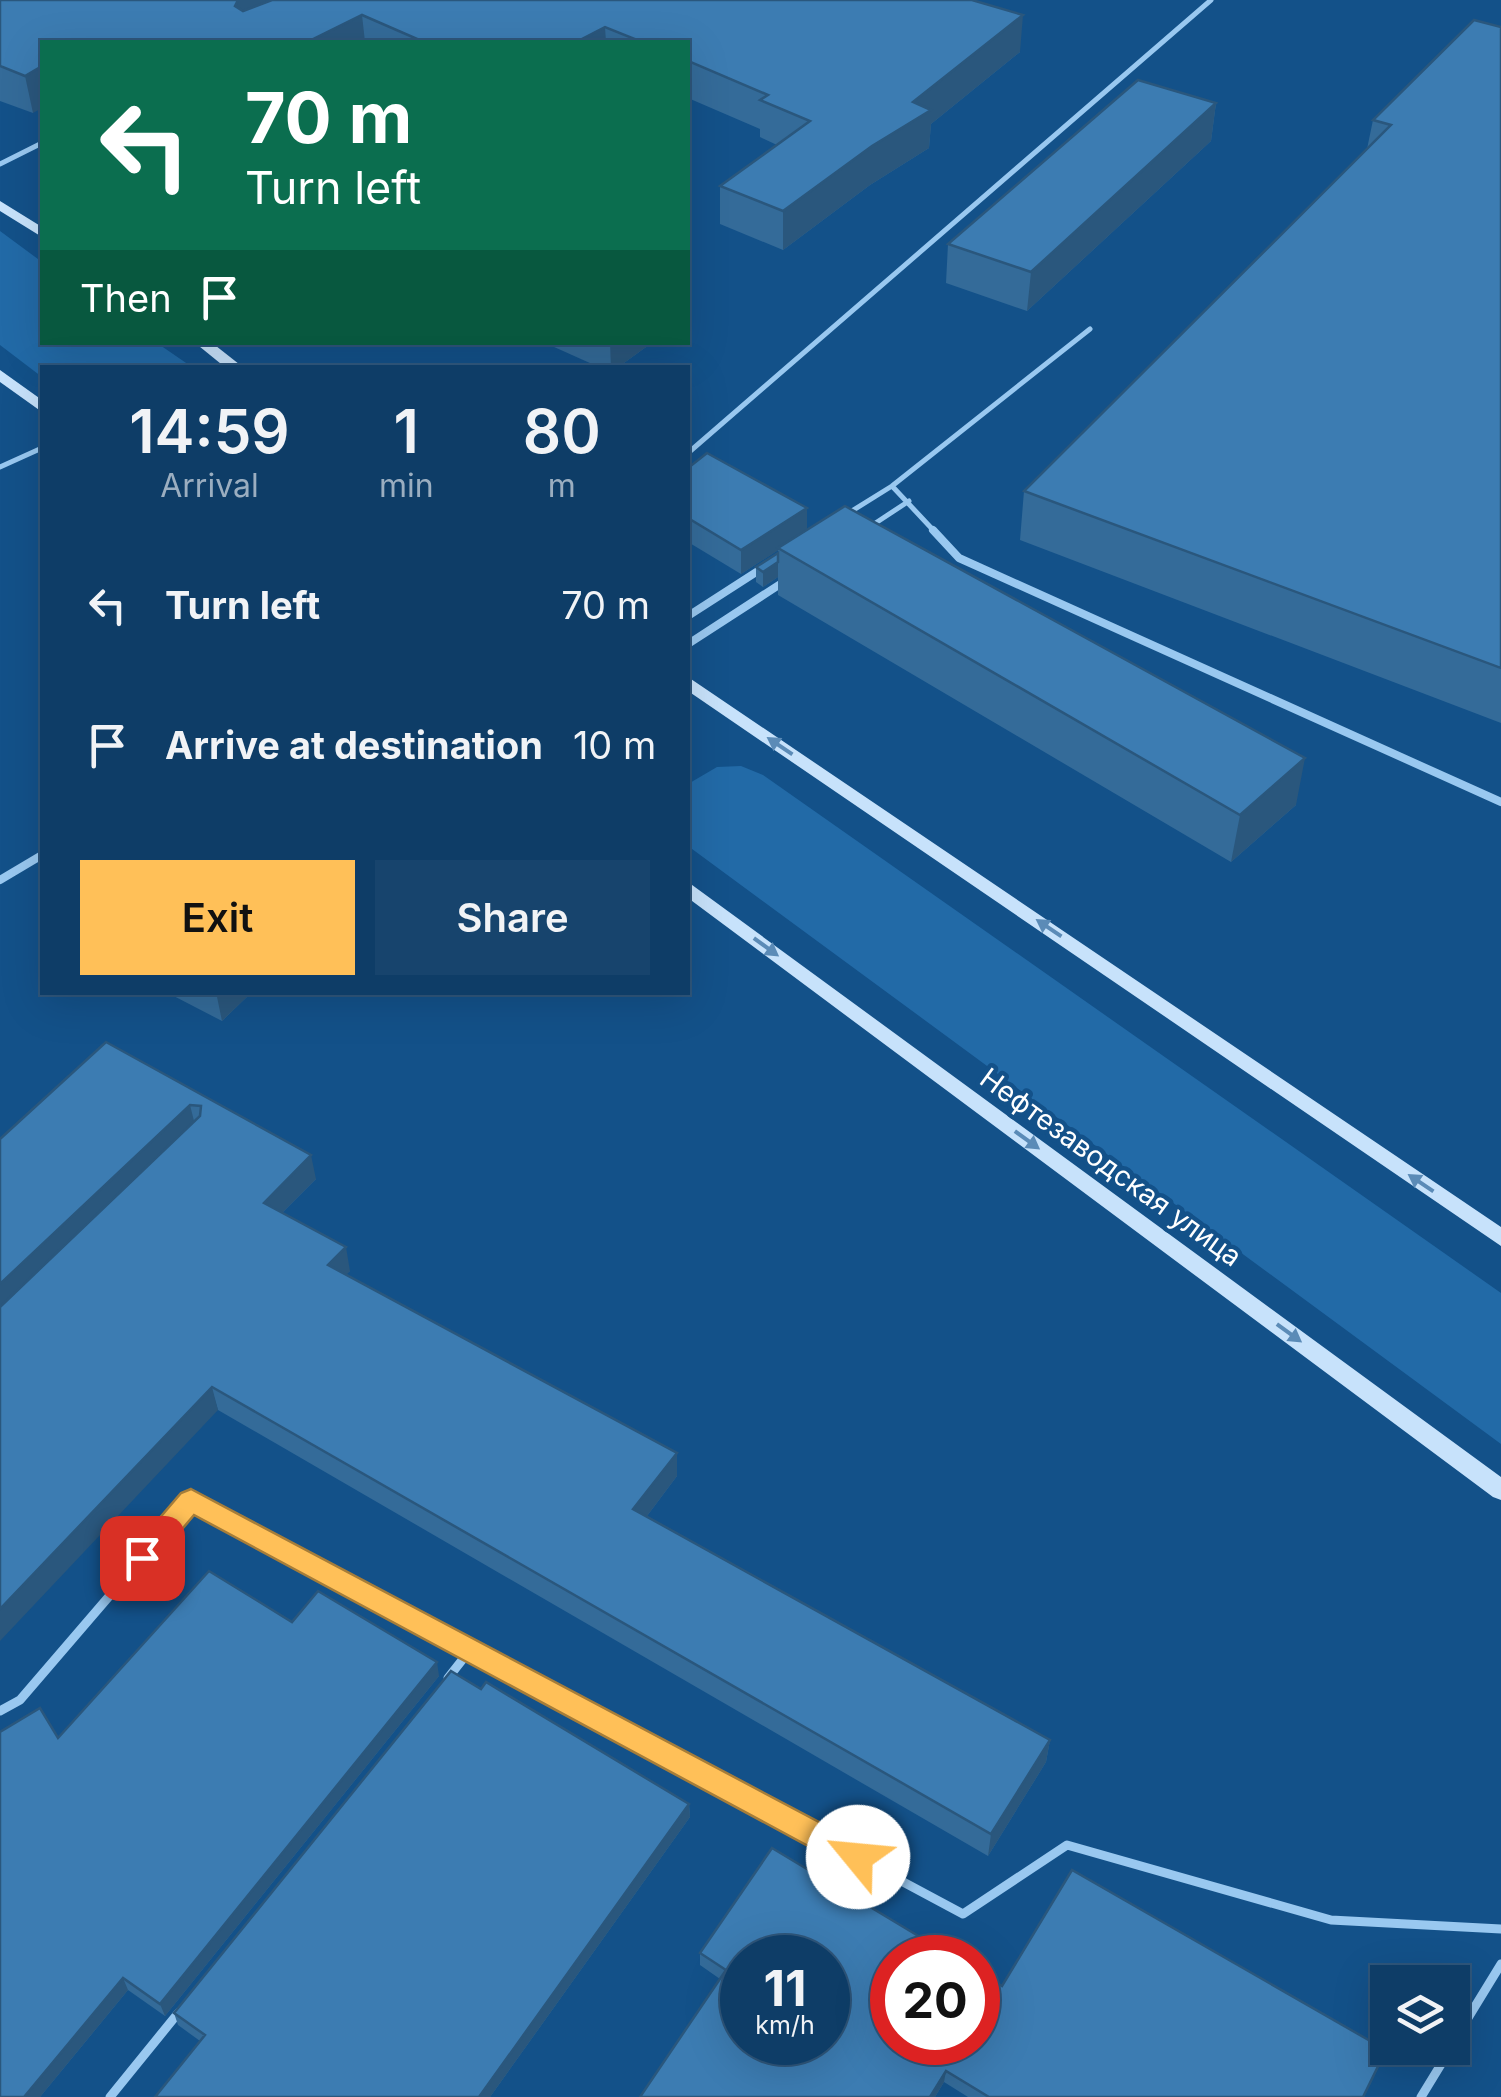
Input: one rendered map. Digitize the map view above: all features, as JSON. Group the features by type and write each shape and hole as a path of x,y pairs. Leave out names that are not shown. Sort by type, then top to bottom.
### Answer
{"main road":[{"path":"0,205 40,232"},
{"path":"205,345 233,365"},
{"path":"0,375 40,405"},
{"path":"690,683 1501,1238"},
{"name":"Нефтезаводская улица","path":"690,890 1501,1490"}],"lane":[{"path":"690,452 1211,0"},
{"path":"0,164 40,144"},
{"path":"845,516 892,486 1090,329"},
{"path":"0,467 40,449"},
{"path":"892,486 959,558 1501,802"},
{"path":"862,532 910,501"},
{"path":"690,615 766,566"},
{"path":"690,643 798,572"},
{"path":"0,880 40,856"},
{"path":"0,1711 20,1700 191,1500 963,1914 1067,1845 1331,1920 1501,1929"},
{"path":"445,1681 470,1650"},
{"path":"1470,2016 1501,1964"},
{"path":"110,2097 184,2004"},
{"path":"1420,2097 1440,2065"}],"shaded area":[{"path":"0,231 40,261 40,345 160,345 189,365 40,365 40,375 0,345"},
{"path":"741,766 763,775 1501,1293 1501,1444 690,847 690,783 717,767"}],"building":[{"path":"0,0 238,0 235,6 243,11 272,0 972,0 1023,15 913,102 931,110 872,146 783,211 720,186 810,121 760,100 768,95 690,62 690,40 637,40 605,27 580,40 419,40 362,15 311,40 40,40 40,67 25,76 0,66"},
{"path":"1474,20 1501,27 1501,668 1024,491 1391,125 1373,120"},
{"path":"1138,80 1216,103 1031,272 948,244"},
{"path":"707,453 807,508 741,550 690,519 690,466"},
{"path":"845,506 1305,758 1240,815 778,548"},
{"path":"778,553 778,562 763,572 756,567"},
{"path":"106,1042 311,1155 264,1203 346,1247 328,1265 677,1453 633,1509 1050,1740 991,1834 212,1387 0,1609 0,1307 200,1116 201,1106 190,1105 0,1284 0,1139"},
{"path":"209,1571 292,1622 318,1591 437,1662 160,2004 123,1978 24,2097 0,2097 0,1732 40,1708 58,1738"},
{"path":"451,1671 481,1689 486,1682 689,1804 479,2097 155,2097 205,2035 174,2013"},
{"path":"772,1848 917,1935 870,1935 870,2065 1000,2065 1000,1985 1072,1870 1370,2041 1370,2065 1379,2065 1363,2097 989,2097 946,2071 930,2097 640,2097 720,1979 720,2065 850,2065 850,1935 720,1935 720,1966 700,1953"}],"route":[{"path":"142,1558 191,1500 858,1857"}]}
